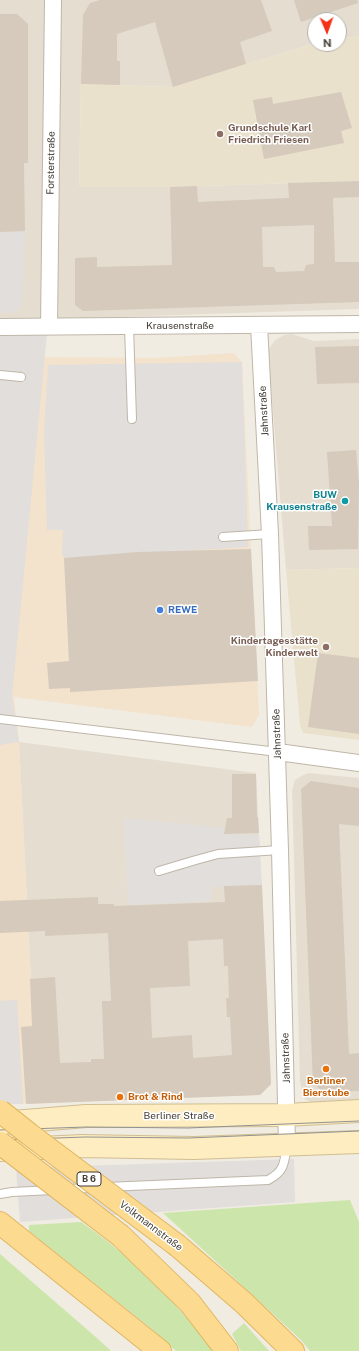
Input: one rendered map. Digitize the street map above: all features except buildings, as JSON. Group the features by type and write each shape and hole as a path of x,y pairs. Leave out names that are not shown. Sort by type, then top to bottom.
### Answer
{"main road":[{"name":"Volkmannstraße","path":"0,1111 178,1246 244,1303 293,1351"},
{"name":"B 6","path":"0,1143 121,1236 190,1303 228,1351"},
{"path":"0,1223 160,1351"}],"street":[{"name":"Forsterstraße","path":"49,326 53,0"},
{"name":"Krausenstraße","path":"0,327 359,324"},
{"name":"Jahnstraße","path":"259,325 270,534 278,752 287,1144"},
{"path":"278,752 359,763"},
{"name":"Berliner Straße","path":"0,1123 86,1116 287,1115 359,1111"},
{"path":"0,1150 82,1146 194,1148 359,1142"}],"lane":[{"path":"129,326 132,419"},
{"path":"0,375 21,377"},
{"path":"223,537 270,534"},
{"path":"0,719 278,752"},
{"path":"159,871 218,854 280,850"},
{"path":"0,1194 12,1192 268,1180 278,1175 284,1164 287,1144"}],"shaded area":[{"path":"0,0 359,0 359,36 347,38 347,12 307,12 307,45 173,87 81,84 79,186 170,187 359,181 359,309 86,318 0,319"},
{"name":"Grundschule Karl Friedrich Friesen","path":"359,36 359,181 170,187 79,187 81,84 173,87 307,45 307,52 347,52 347,38"},
{"path":"25,231 22,304 20,310 0,313 0,232"},
{"path":"47,334 12,696 19,742 0,745 0,336"},
{"path":"292,334 314,341 359,339 359,568 286,570 268,350 275,340 284,335"},
{"path":"234,353 242,362 259,715 252,727 14,697 19,742 37,1103 0,1104 0,359 28,357 155,358"},
{"path":"242,362 248,547 64,558 62,554 63,530 47,530 44,432 48,365"},
{"name":"Kindertagesstätte Kinderwelt","path":"359,568 359,740 303,733 300,725 286,570"},
{"path":"19,742 256,773 271,1084 260,1095 37,1103"},
{"path":"309,773 359,778 359,1103 316,1105 305,1099 300,1082 292,790 295,780"},
{"path":"124,818 225,828 225,834 259,835 262,885 211,887 212,899 206,902 128,905"},
{"path":"17,1000 23,1104 0,1104 0,1001"},
{"path":"294,1159 295,1202 20,1222 16,1168"}],"green space":[{"path":"350,1200 359,1222 359,1351 310,1351 301,1340 163,1213"},
{"path":"81,1222 132,1261 145,1273 192,1324 213,1351 176,1351 152,1329 29,1231 29,1225"},
{"path":"0,1254 98,1339 111,1351 0,1351"},
{"path":"244,1323 269,1351 241,1351 232,1334"}],"tram line":[{"path":"0,1130 86,1127 188,1128 359,1121"},
{"path":"0,1140 85,1137 189,1138 359,1131"}],"place":[{"name":"Grundschule Karl Friedrich Friesen","path":"220,134"},
{"name":"BUW Krausenstraße","path":"345,501"},
{"name":"REWE","path":"160,610"},
{"name":"Kindertagesstätte Kinderwelt","path":"326,647"},
{"name":"Berliner Bierstube","path":"326,1069"},
{"name":"Brot & Rind","path":"120,1097"}]}
